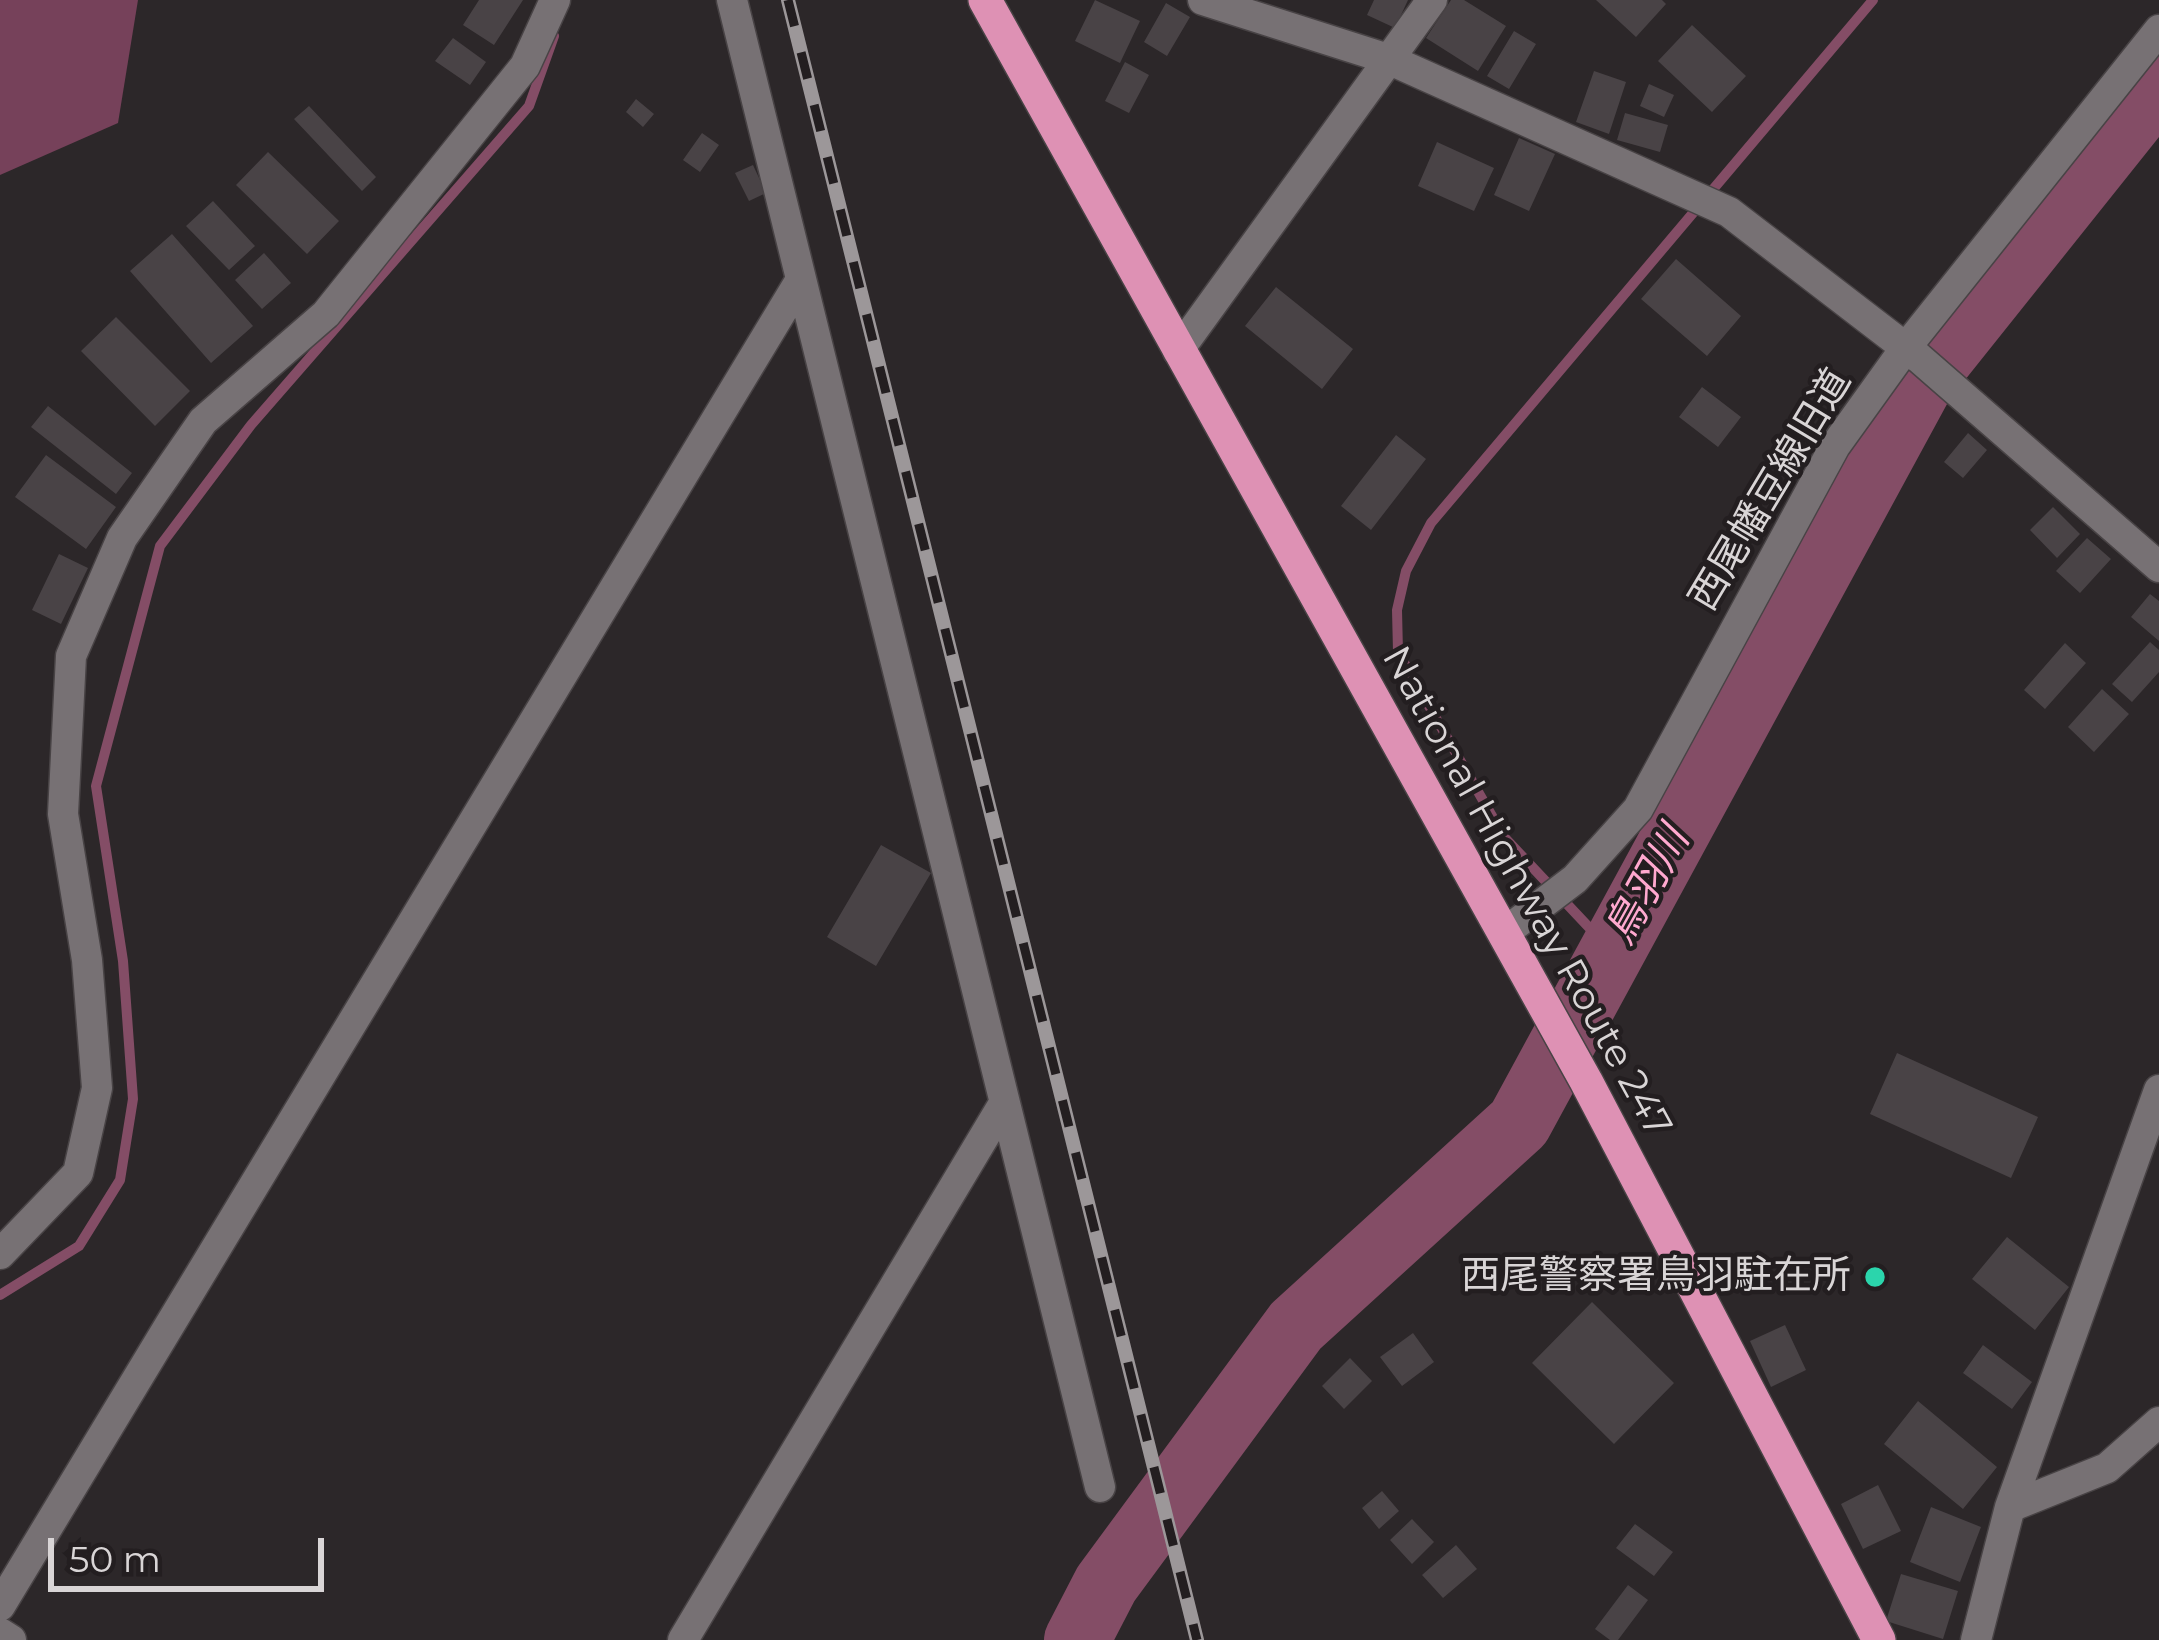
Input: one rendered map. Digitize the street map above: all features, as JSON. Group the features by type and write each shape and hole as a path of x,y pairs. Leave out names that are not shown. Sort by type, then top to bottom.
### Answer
{"highway":[{"name":"National Highway Route 247","path":"986,0 1586,1081 1879,1640"}],"street":[{"path":"0,1254 78,1173 97,1088 87,960 63,814 71,656 122,538 203,421 326,314 525,66 555,0"},
{"path":"732,0 1100,1487"},
{"path":"1203,0 1388,59 1729,212 1944,380 2159,567"},
{"path":"1178,351 1432,0"},
{"name":"西尾幡豆線旧道","path":"1504,933 1575,879 1638,809 1835,446 2159,30"},
{"path":"0,1606 800,281"},
{"path":"1976,1640 2010,1507 2159,1090"},
{"path":"683,1640 1003,1105"},
{"path":"2010,1507 2107,1468 2159,1422"},
{"path":"0,1633 11,1640"}],"shaded area":[{"path":"0,0 138,0 118,123 0,175"}],"building":[{"path":"479,0 523,0 494,45 463,25"},
{"path":"1095,0 1140,21 1120,63 1075,41"},
{"path":"1374,0 1408,0 1395,28 1367,15"},
{"path":"1451,0 1464,0 1506,26 1478,71 1426,38"},
{"path":"1596,0 1662,0 1666,4 1636,37"},
{"path":"1166,3 1190,17 1167,56 1144,42"},
{"path":"1692,25 1746,76 1712,112 1658,61"},
{"path":"1514,31 1536,44 1509,89 1487,76"},
{"path":"453,38 486,62 470,85 435,61"},
{"path":"1125,62 1149,75 1129,113 1105,101"},
{"path":"1594,71 1626,82 1609,134 1576,122"},
{"path":"1649,84 1674,95 1664,117 1640,106"},
{"path":"636,99 654,114 643,127 626,112"},
{"path":"309,106 376,177 362,191 294,119"},
{"path":"1625,113 1668,125 1660,152 1617,140"},
{"path":"702,133 719,145 700,172 683,160"},
{"path":"1519,138 1555,154 1529,211 1494,195"},
{"path":"1437,142 1494,168 1474,211 1418,186"},
{"path":"268,152 339,221 307,254 236,185"},
{"path":"753,165 766,193 749,201 735,173"},
{"path":"213,201 255,246 229,270 186,226"},
{"path":"172,234 253,326 211,363 130,271"},
{"path":"264,253 291,283 262,309 235,280"},
{"path":"1676,259 1741,316 1707,356 1641,299"},
{"path":"1276,287 1353,349 1322,389 1245,326"},
{"path":"116,317 190,391 155,426 81,351"},
{"path":"1702,387 1741,417 1718,447 1679,417"},
{"path":"48,406 132,473 116,494 31,427"},
{"path":"1968,433 1987,450 1963,478 1944,462"},
{"path":"1396,435 1426,459 1371,530 1341,506"},
{"path":"46,455 116,507 86,549 15,497"},
{"path":"2053,507 2080,534 2057,558 2030,530"},
{"path":"2087,538 2111,559 2080,593 2056,571"},
{"path":"59,554 88,568 61,624 32,610"},
{"path":"2150,594 2159,601 2159,641 2131,617"},
{"path":"2150,642 2159,650 2159,672 2132,702 2112,684"},
{"path":"2065,643 2086,663 2045,709 2024,690"},
{"path":"2102,689 2129,714 2094,752 2068,727"},
{"path":"881,845 931,873 876,966 827,937"},
{"path":"1897,1053 2038,1117 2011,1178 1870,1114"},
{"path":"2007,1237 2069,1287 2035,1330 1972,1279"},
{"path":"1592,1302 1674,1383 1614,1444 1532,1363"},
{"path":"1785,1325 1806,1370 1771,1387 1750,1341"},
{"path":"1413,1333 1434,1362 1402,1386 1380,1357"},
{"path":"1983,1345 2032,1382 2012,1409 1963,1373"},
{"path":"1350,1358 1372,1381 1344,1409 1322,1386"},
{"path":"1918,1401 1997,1467 1963,1509 1884,1444"},
{"path":"1878,1485 1901,1531 1863,1549 1841,1504"},
{"path":"1382,1491 1399,1511 1379,1529 1362,1508"},
{"path":"1931,1507 1981,1527 1960,1582 1910,1562"},
{"path":"1412,1519 1434,1542 1412,1564 1390,1540"},
{"path":"1635,1524 1673,1552 1654,1576 1616,1548"},
{"path":"1456,1545 1477,1569 1443,1598 1422,1575"},
{"path":"1901,1574 1958,1591 1943,1639 1886,1621"},
{"path":"1628,1585 1648,1600 1618,1640 1610,1640 1595,1629"}],"waterway":[{"path":"1614,954 1504,837 1398,652 1397,610 1406,571 1431,523 1873,0"},
{"path":"0,1295 79,1246 120,1180 133,1099 123,961 96,786 160,546 251,425 529,106 554,36"},
{"name":"鳥羽川","path":"1077,1640 1106,1584 1296,1326 1519,1123 1922,381 2159,84"}],"railway":[{"path":"788,0 1197,1640"}],"place":[{"name":"西尾警察署鳥羽駐在所","path":"1875,1277"}]}
